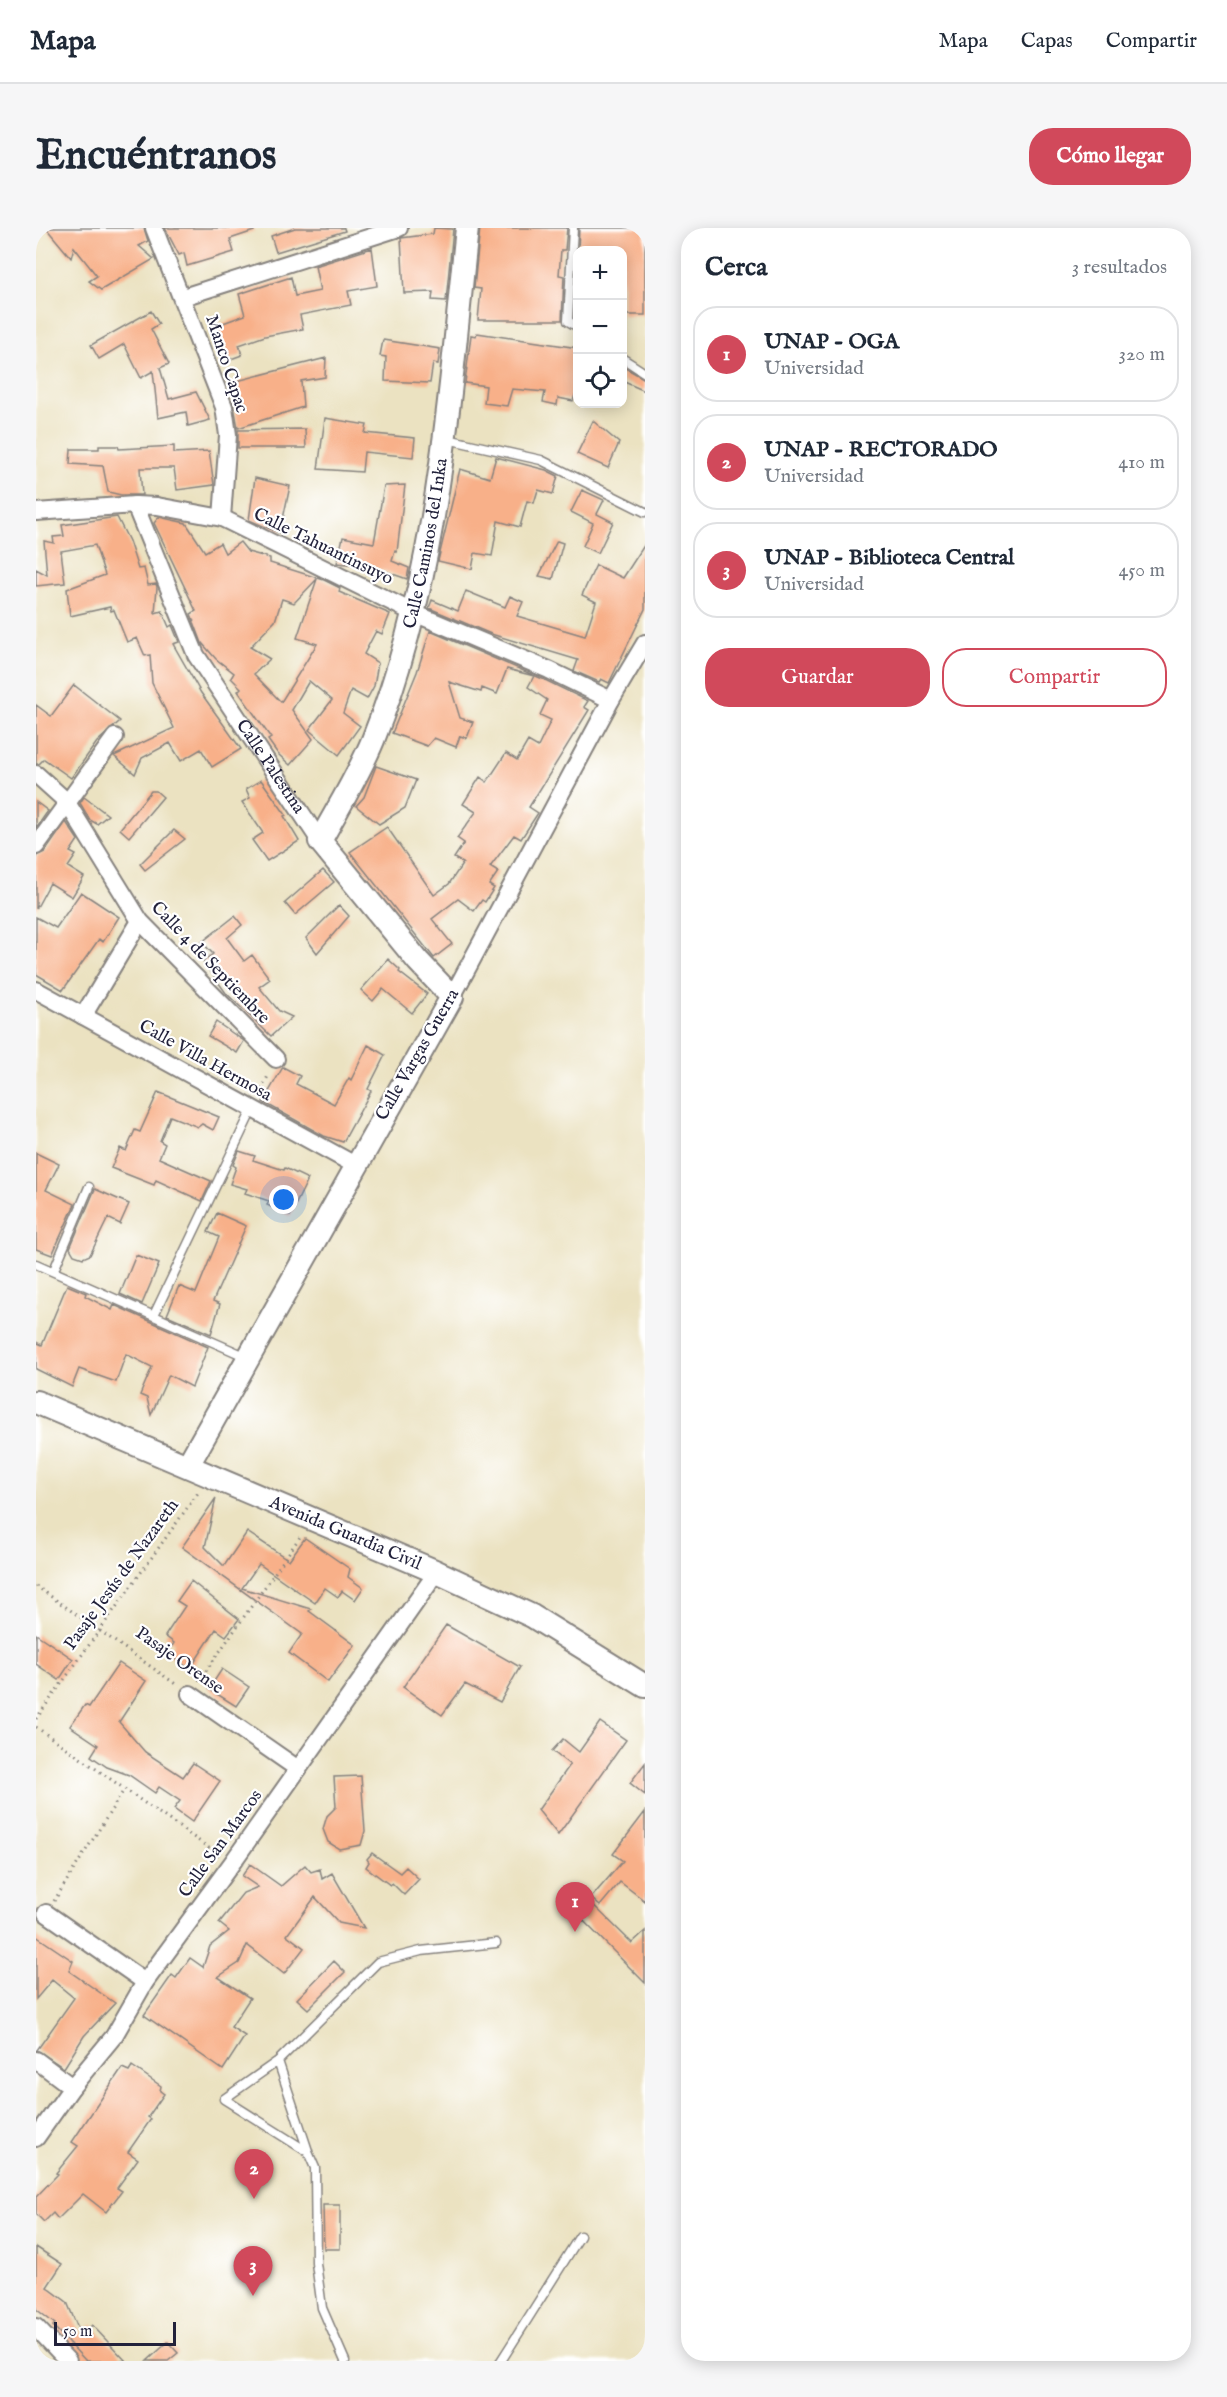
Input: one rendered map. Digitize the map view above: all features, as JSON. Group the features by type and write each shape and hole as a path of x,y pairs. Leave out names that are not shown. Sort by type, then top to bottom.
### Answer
{"street":[{"name":"Manco Capac","path":"154,228 183,297 224,407 228,435 222,518"},
{"path":"183,297 399,228"},
{"name":"Calle Caminos del Inka","path":"320,841 372,742 414,613 445,438 467,228"},
{"name":"Calle Tahuantinsuyo","path":"36,512 135,505 157,506 222,518 414,613 549,670 611,700"},
{"name":"Calle Palestina","path":"135,505 196,655 320,841 418,961 452,997"},
{"name":"Calle Vargas Guerra","path":"188,1465 452,997 611,700 645,643"},
{"path":"36,846 66,801 115,737"},
{"name":"Calle 4 de Septiembre","path":"36,774 66,801 140,921 276,1059"},
{"path":"83,1016 140,921"},
{"name":"Calle Villa Hermosa","path":"36,990 355,1166"},
{"name":"Avenida Guardia Civil","path":"36,1402 188,1465 210,1477 436,1572 532,1616 645,1686"},
{"name":"Calle San Marcos","path":"36,2138 72,2087 114,2036 145,1982 232,1863 436,1572"},
{"name":"Pasaje Orense","path":"190,1694 298,1769"},
{"path":"46,1913 145,1982"},
{"path":"36,2060 72,2087"},
{"path":"36,2327 68,2361"}],"lane":[{"path":"573,228 568,321 573,324"},
{"path":"627,361 645,373"},
{"path":"445,438 541,460 645,512"},
{"path":"154,1315 252,1110"},
{"path":"54,1270 89,1187"},
{"path":"36,1264 54,1270 248,1358"},
{"path":"308,2152 224,2099 278,2061 378,1962 421,1951 496,1943"},
{"path":"278,2061 315,2168 316,2264 322,2308 345,2361"},
{"path":"501,2361 580,2236"}],"path":[{"path":"252,1110 276,1059"},
{"name":"Pasaje Jesús de Nazareth","path":"36,1719 98,1629 210,1477"},
{"path":"190,1694 312,1520"},
{"name":"Pasaje Orense","path":"36,1586 190,1694"},
{"path":"36,1727 232,1863"},
{"path":"46,1913 125,1790"}],"building":[{"path":"46,228 144,228 148,241 139,246 154,259 101,290 89,281 97,276 74,247 71,258"},
{"path":"165,228 253,228 254,231 230,239 234,252 187,266 184,253 179,255"},
{"path":"295,228 344,228 345,231 276,252 271,236"},
{"path":"434,228 453,229 446,301 432,300 433,292 404,293 401,238 433,234"},
{"path":"480,228 567,228 565,250 561,250 559,275 564,276 562,320 478,320 481,289 474,288"},
{"path":"579,228 645,228 645,315 627,315 627,246 578,246"},
{"path":"372,248 377,286 348,291 351,305 300,315 303,329 265,336 239,345 242,355 228,360 215,326 245,315 239,294 291,277 295,296 320,291 315,266"},
{"path":"151,311 159,324 151,329 169,364 160,368 169,399 196,392 210,420 188,426 186,412 158,418 153,371 141,378 124,344 99,359 91,345"},
{"path":"477,333 573,347 573,401 558,398 557,405 543,402 545,392 512,389 507,406 484,403 486,386 465,383 471,335 476,336"},
{"path":"383,340 440,349 438,364 433,363 430,383 385,381 386,357 380,356"},
{"path":"326,358 325,377 301,381 303,407 238,428 233,400 238,400 233,382"},
{"path":"627,369 645,379 645,391 627,383"},
{"path":"325,418 367,425 365,433 415,438 413,457 364,452 362,472 318,469"},
{"path":"593,421 619,443 608,468 577,454"},
{"path":"305,429 306,448 238,448 238,430"},
{"path":"99,446 118,446 119,449 174,446 174,453 209,451 214,485 177,490 174,468 140,468 142,495 121,495 108,492 103,466 70,464 71,449 99,449"},
{"path":"496,457 546,470 558,476 553,494 538,490 534,503 527,501 520,527 498,521 492,556 475,553 472,569 438,561 460,469 490,478"},
{"path":"255,478 290,486 280,533 249,520"},
{"path":"405,485 397,552 395,551 392,561 409,568 407,579 370,566 337,563 343,537 374,543 384,486"},
{"path":"582,490 604,500 597,514 613,522 598,553 583,546 593,523 571,512"},
{"path":"117,517 129,541 138,569 144,568 148,585 156,584 155,613 162,611 169,627 172,625 179,642 173,644 201,693 241,749 212,767 201,749 181,761 170,743 142,758 135,774 114,756 174,728 152,683 150,655 145,656 137,638 127,642 114,610 111,611 110,607 70,616 67,589 105,575 95,545 61,551 65,583 36,586 36,569 47,575 44,541 54,543 53,537 64,536 62,525"},
{"path":"159,517 186,523 205,552 220,543 225,553 240,542 248,552 270,558 270,563 324,580 340,588 339,592 390,614 382,634 376,631 364,654 378,663 374,686 367,699 351,690 343,713 360,726 339,755 309,730 332,700 309,681 292,710 313,739 290,765 278,754 268,740 271,738 238,691 241,688 231,678 234,673 216,659 202,643 191,614 196,611 154,523","holes":["317,579 297,638 317,644 281,702 254,674 270,659 250,647 275,621 282,599 294,603"]},
{"path":"557,541 563,543 553,579 539,576"},
{"path":"645,544 645,609 609,683 601,679 599,682 574,671 578,660 491,634 429,608 432,600 458,611 466,591 505,607 510,596 523,602 517,616 585,636 596,602 582,595 596,565 623,578"},
{"path":"430,631 545,680 588,701 584,707 589,710 529,807 538,813 521,839 514,835 490,867 498,872 489,885 494,888 485,902 482,900 474,911 458,899 432,919 452,944 434,958 350,852 387,827 434,895 449,884 463,863 454,858 464,843 457,838 476,812 463,804 480,777 487,782 506,753 517,760 528,741 538,747 551,720 540,715 547,700 528,687 534,676 507,669 497,694 482,688 481,692 449,682 460,718 473,722 467,738 460,736 456,747 434,738 427,746 392,733 417,672"},
{"path":"74,685 120,721 97,742 71,778 44,759 36,764 36,705 51,716"},
{"path":"376,766 416,780 405,808 379,824 356,806 364,797"},
{"path":"261,780 286,815 284,816 299,841 267,861 252,840 263,833 242,802 250,798 246,789"},
{"path":"151,791 156,791 163,797 129,837 120,829"},
{"path":"84,797 108,815 97,824 90,820 80,803"},
{"path":"36,802 48,811 36,828"},
{"path":"66,822 78,840 70,852 76,855 68,867 84,877 72,897 50,883 36,909 36,856 45,852"},
{"path":"174,830 185,839 145,870 140,864"},
{"path":"323,870 334,882 295,915 285,903"},
{"path":"81,892 119,917 103,942 99,939 63,990 36,974 36,917 56,928"},
{"path":"339,905 349,916 317,953 306,938"},
{"path":"235,916 242,925 227,938 244,961 252,955 270,979 259,987 279,1011 292,1017 271,1036 226,993 203,961 213,954 202,942"},
{"path":"388,959 400,970 399,972 427,994 412,1013 383,989 373,1001 361,990"},
{"path":"216,1022 244,1041 237,1053 208,1036"},
{"path":"368,1045 385,1055 368,1089 371,1091 343,1142 324,1136 263,1102 283,1067 300,1076 296,1084 334,1104 349,1078 351,1080"},
{"path":"158,1092 219,1117 213,1130 202,1124 198,1127 170,1116 160,1141 165,1144 159,1158 211,1181 202,1201 156,1180 154,1185 111,1168 120,1148 126,1151 135,1130 140,1132"},
{"path":"239,1151 255,1156 253,1160 284,1170 285,1168 308,1179 290,1216 267,1205 269,1201 245,1193 247,1189 230,1184 236,1167 233,1165"},
{"path":"36,1153 59,1164 46,1190 75,1204 52,1255 36,1249"},
{"path":"95,1189 129,1204 120,1224 108,1218 90,1255 83,1258 74,1255 70,1248"},
{"path":"217,1213 246,1226 213,1301 220,1304 211,1334 167,1315 179,1286 196,1293 219,1237 208,1232"},
{"path":"136,1255 159,1264 142,1304 120,1294"},
{"path":"67,1285 86,1293 85,1296 112,1310 114,1305 208,1347 192,1387 169,1375 151,1415 147,1398 140,1395 152,1367 126,1354 116,1382 79,1369 72,1387 36,1369 36,1342 42,1345"},
{"path":"216,1498 205,1547 224,1566 247,1532 289,1560 305,1538 350,1569 348,1577 363,1588 355,1600 342,1591 338,1597 325,1588 315,1603 259,1564 242,1588 311,1609 309,1611 355,1645 328,1682 289,1653 302,1634 182,1547"},
{"path":"191,1581 239,1619 226,1636 216,1629 190,1669 167,1654 174,1643 165,1636 185,1606 177,1601"},
{"path":"446,1625 520,1667 500,1702 465,1684 442,1715 403,1687"},
{"path":"36,1634 73,1659 59,1680 36,1664"},
{"path":"119,1663 146,1681 119,1722 145,1752 183,1777 193,1763 220,1781 192,1822 174,1809 180,1801 159,1787 155,1793 129,1775 107,1767 91,1756 98,1745 70,1726 85,1705 89,1707"},
{"path":"222,1669 249,1687 236,1706 209,1689"},
{"path":"600,1722 626,1740 558,1835 538,1810 570,1765 552,1751 563,1739 579,1752"},
{"path":"645,1763 645,1795 630,1783"},
{"path":"361,1776 365,1831 361,1845 339,1849 328,1842 323,1829 327,1816 336,1807 334,1777"},
{"path":"645,1812 645,1901 620,1882 600,1906 591,1898 623,1861 613,1854"},
{"path":"372,1853 400,1873 406,1867 419,1879 404,1895 392,1883 390,1885 366,1867 369,1862 367,1859"},
{"path":"250,1864 281,1886 305,1865 311,1872 320,1869 322,1879 332,1873 364,1928 339,1923 315,1897 287,1935 304,1948 284,1974 247,1945 239,1963 218,1977 250,1998 231,2027 245,2036 223,2070 144,2015 172,1975 176,1978 190,1958 203,1967 210,1946 229,1931 219,1923 243,1893 258,1887 242,1876"},
{"path":"574,1886 632,1943 645,1931 645,1983 562,1899"},
{"path":"36,1936 73,1961 69,1971 115,2003 84,2036 64,2068 37,2050 74,1998 52,1980 36,1999"},
{"path":"334,1961 345,1972 308,2009 297,1999"},
{"path":"132,2066 161,2086 160,2091 164,2094 148,2117 151,2119 128,2152 138,2159 117,2188 122,2191 106,2212 83,2194 58,2219 53,2213 44,2222 36,2214 36,2197 58,2174 56,2173 78,2146 72,2142 122,2068 129,2071"},
{"path":"323,2205 340,2205 340,2249 324,2249"},
{"path":"36,2247 62,2264 47,2287 67,2302 81,2336 92,2325 126,2361 86,2361 53,2326 55,2324 36,2309"},
{"path":"168,2342 178,2353 168,2361 147,2361"}],"place":[{"name":"UNAP - OGA","path":"575,1932"},
{"name":"UNAP - RECTORADO","path":"254,2199"},
{"name":"UNAP - Biblioteca Central","path":"253,2296"}]}
